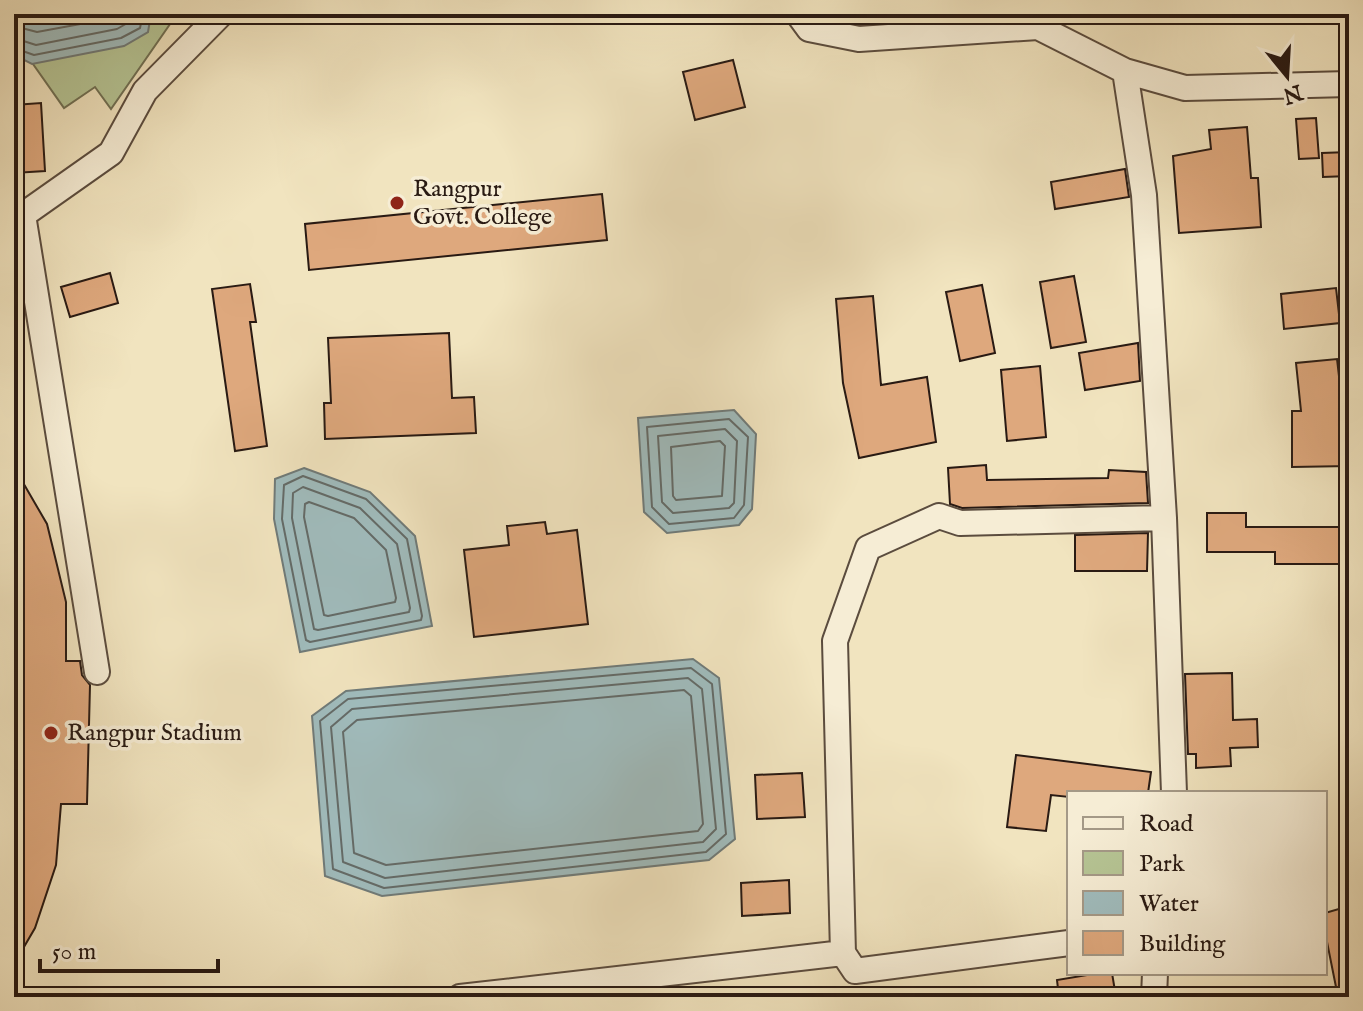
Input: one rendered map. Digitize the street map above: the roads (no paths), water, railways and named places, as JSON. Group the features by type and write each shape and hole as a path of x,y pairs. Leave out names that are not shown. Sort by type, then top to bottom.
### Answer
{"street":[{"path":"97,672 19,216 111,153 145,91 221,14"},
{"path":"798,14 809,29 859,39 1038,21 1125,71 1185,88 1349,84"},
{"path":"1125,71 1144,195 1164,518 1174,791"},
{"path":"1067,943 855,971 843,953 835,641 868,548 939,516 960,523 1164,518"},
{"path":"460,997 843,953"},
{"path":"1154,997 1155,975"}],"water":[{"path":"14,14 151,14 148,32 124,46 32,64 14,55"},
{"path":"734,410 756,434 752,509 739,525 667,533 644,512 638,418"},
{"path":"304,468 370,492 415,536 432,626 300,652 274,519 275,479"},
{"path":"693,659 719,678 735,839 709,860 382,896 325,876 312,716 346,691"}],"place":[{"name":"Rangpur Govt. College","path":"397,203"},
{"name":"Rangpur Stadium","path":"51,733"}]}
